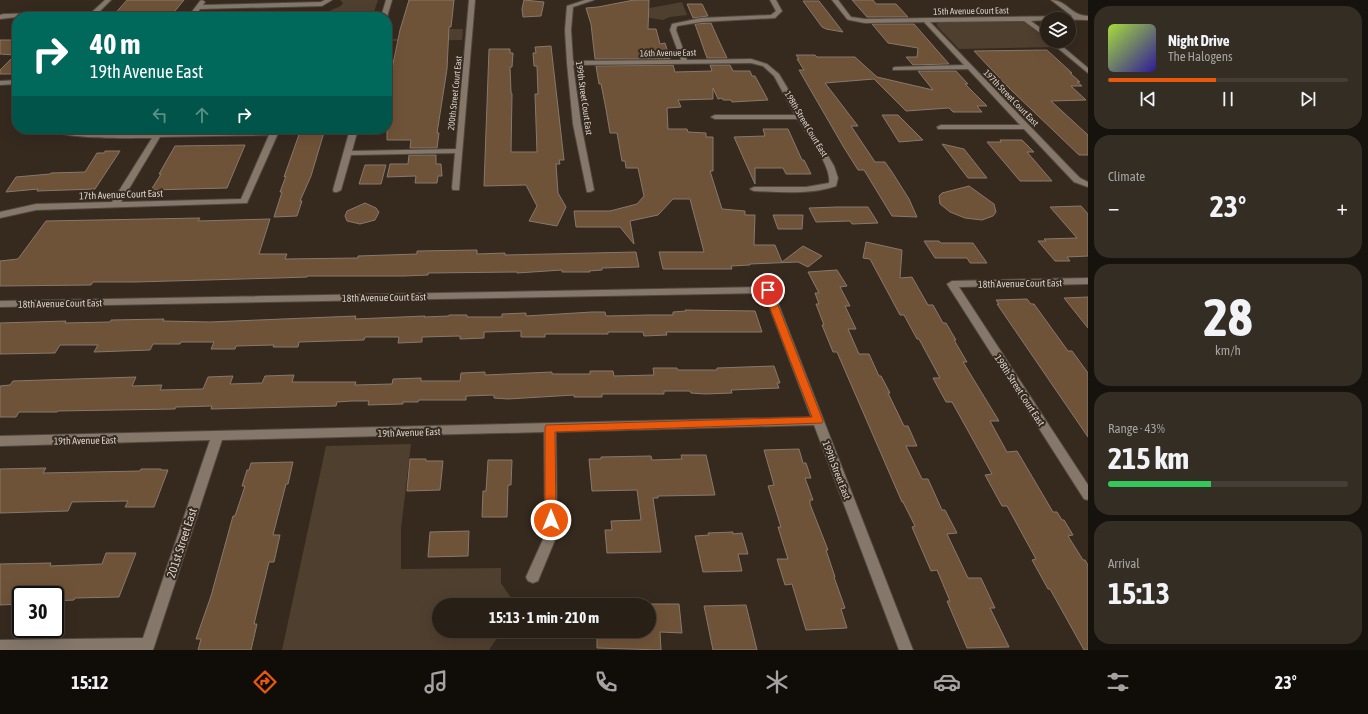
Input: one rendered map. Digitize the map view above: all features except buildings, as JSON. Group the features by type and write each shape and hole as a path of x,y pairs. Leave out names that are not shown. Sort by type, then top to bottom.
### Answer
{"street":[{"path":"95,12 108,0"},
{"path":"195,12 203,0"},
{"path":"199,7 322,4 329,0"},
{"path":"385,12 389,0"},
{"name":"200th Street Court East","path":"456,188 472,0"},
{"name":"199th Street Court East","path":"590,190 577,124 568,30 569,7 591,0"},
{"path":"685,62 673,30 674,25 701,20 773,17 779,10 773,0"},
{"name":"15th Avenue Court East","path":"835,0 846,14 854,19 865,21 1088,18"},
{"path":"1054,0 1078,18"},
{"path":"0,17 12,16"},
{"path":"1026,19 1040,30"},
{"name":"197th Street Court East","path":"925,20 1069,172 1077,180 1088,185"},
{"path":"1060,48 1088,71"},
{"name":"16th Avenue East","path":"570,63 751,61 766,65"},
{"name":"198th Street Court East","path":"754,189 814,188 833,184 834,178 830,166 800,117 777,75 766,65"},
{"path":"895,69 969,67"},
{"path":"0,83 12,82"},
{"path":"716,117 800,117"},
{"path":"941,128 1026,127"},
{"path":"83,134 157,136 205,134"},
{"name":"17th Avenue Court East","path":"0,215 36,207 244,201 275,134"},
{"path":"337,190 353,134"},
{"path":"115,205 157,136"},
{"path":"347,153 458,151"},
{"name":"18th Avenue Court East","path":"952,284 1088,281"},
{"name":"198th Street Court East","path":"952,284 1088,495"},
{"name":"18th Avenue Court East","path":"0,304 768,290"},
{"name":"199th Street East","path":"768,290 906,650"},
{"name":"19th Avenue East","path":"0,441 217,437 818,421"},
{"path":"533,577 551,535 550,428"},
{"name":"201st Street East","path":"147,648 217,437"},
{"path":"0,647 147,648"}],"shaded area":[{"path":"340,0 378,0 374,12 330,12 341,6 343,3"},
{"path":"682,2 687,15 670,17 663,20 638,16 639,10"},
{"path":"943,21 1022,21 1040,35 1040,47 959,49 937,26 937,23"},
{"path":"425,29 463,29 462,40 392,41 392,39 423,38"},
{"path":"411,444 401,529 401,569 501,568 501,583 511,598 432,598 432,638 497,638 489,650 282,650 326,446"}],"route":[{"path":"551,520 550,428 818,421 768,290"}]}
